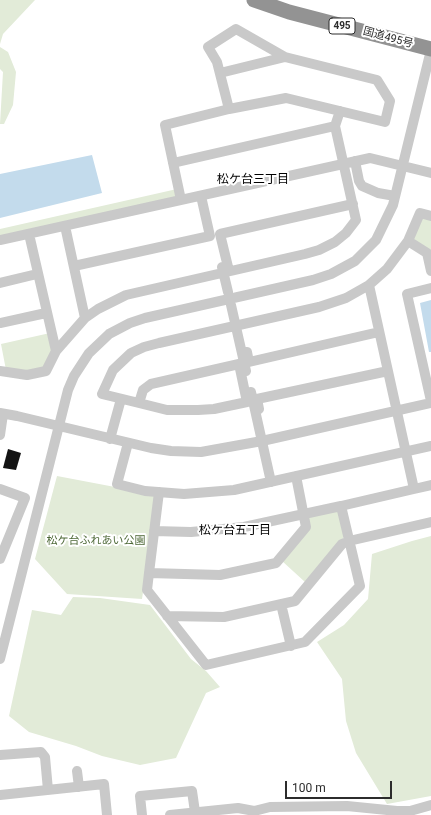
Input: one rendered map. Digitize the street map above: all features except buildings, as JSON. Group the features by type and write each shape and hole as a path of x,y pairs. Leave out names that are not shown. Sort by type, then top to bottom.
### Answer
{"highway":[{"name":"国道495号","path":"254,0 289,12 431,50"}],"street":[{"path":"181,200 165,125 229,109 286,98 385,122 390,101 377,80 285,57 236,29 208,47 217,62 229,109"},
{"path":"0,659 74,376 89,353 109,334 130,323 145,318 331,274 355,261 376,240 388,217 403,166 431,50"},
{"path":"220,73 285,57"},
{"path":"0,371 27,375 46,371 56,351 85,318 98,309 126,295 319,250 346,233 356,220 335,126 340,111"},
{"path":"173,162 335,126"},
{"path":"0,240 370,158 431,173"},
{"path":"355,161 359,181 362,186 378,193 395,196"},
{"path":"74,266 210,236 204,195"},
{"path":"204,195 226,272"},
{"path":"228,292 220,234 353,204"},
{"path":"138,403 143,390 151,384 239,364 247,402 214,409 167,410 121,399 102,394 113,370 131,353 144,347 160,342 335,303 369,285 387,269 408,241 420,213 431,216"},
{"path":"65,226 85,318"},
{"path":"29,234 56,351"},
{"path":"408,241 427,253 431,271"},
{"path":"0,283 38,274"},
{"path":"369,285 414,489"},
{"path":"0,435 2,413 128,443 171,451 201,452 264,441 431,402 426,361 407,294 431,288"},
{"path":"231,305 249,362 379,332"},
{"path":"0,323 46,313"},
{"path":"238,325 264,441"},
{"path":"270,482 257,400 388,371"},
{"path":"110,439 121,399"},
{"path":"128,443 116,484 159,492 211,493 270,482 431,446"},
{"path":"149,573 220,576 276,563 306,527 296,476"},
{"path":"154,531 214,531 244,527 431,485"},
{"path":"0,489 24,498 0,560"},
{"path":"159,492 147,590 206,665 305,642 360,586 341,506"},
{"path":"167,616 224,617 295,601 342,544 349,541 431,522"},
{"path":"281,604 291,646"},
{"path":"0,755 41,752 45,758 48,790"},
{"path":"77,771 79,787"},
{"path":"0,795 104,784 107,815"},
{"path":"142,815 140,796 192,791 195,812"},
{"path":"327,806 335,815"},
{"path":"170,815 195,812 222,812 245,808 258,813 270,807 327,806 410,811 431,806"}],"green space":[{"path":"0,0 35,0 3,34 0,44"},
{"path":"0,47 8,52 16,72 13,105 4,124 0,124 3,72 0,69"},
{"path":"177,189 178,198 0,238 0,229"},
{"path":"421,219 431,219 431,251 414,240"},
{"path":"50,333 55,350 45,370 27,374 6,370 1,344"},
{"name":"松ケ台ふれあい公園","path":"57,476 157,495 142,599 67,594 35,559"},
{"path":"339,508 345,536 305,582 282,561 307,516"},
{"path":"431,536 431,796 387,804 356,753 346,721 342,679 317,642 344,625 368,599 372,554"},
{"path":"73,597 100,598 150,605 191,659 206,671 220,687 206,693 176,758 140,765 102,756 76,746 29,732 9,716 32,610 61,615"}],"water":[{"path":"92,155 102,193 0,218 0,174"},
{"path":"431,300 431,352 429,352 420,303"}],"district":[{"name":"松ケ台三丁目","path":"253,180"},
{"name":"松ケ台五丁目","path":"235,531"}]}
